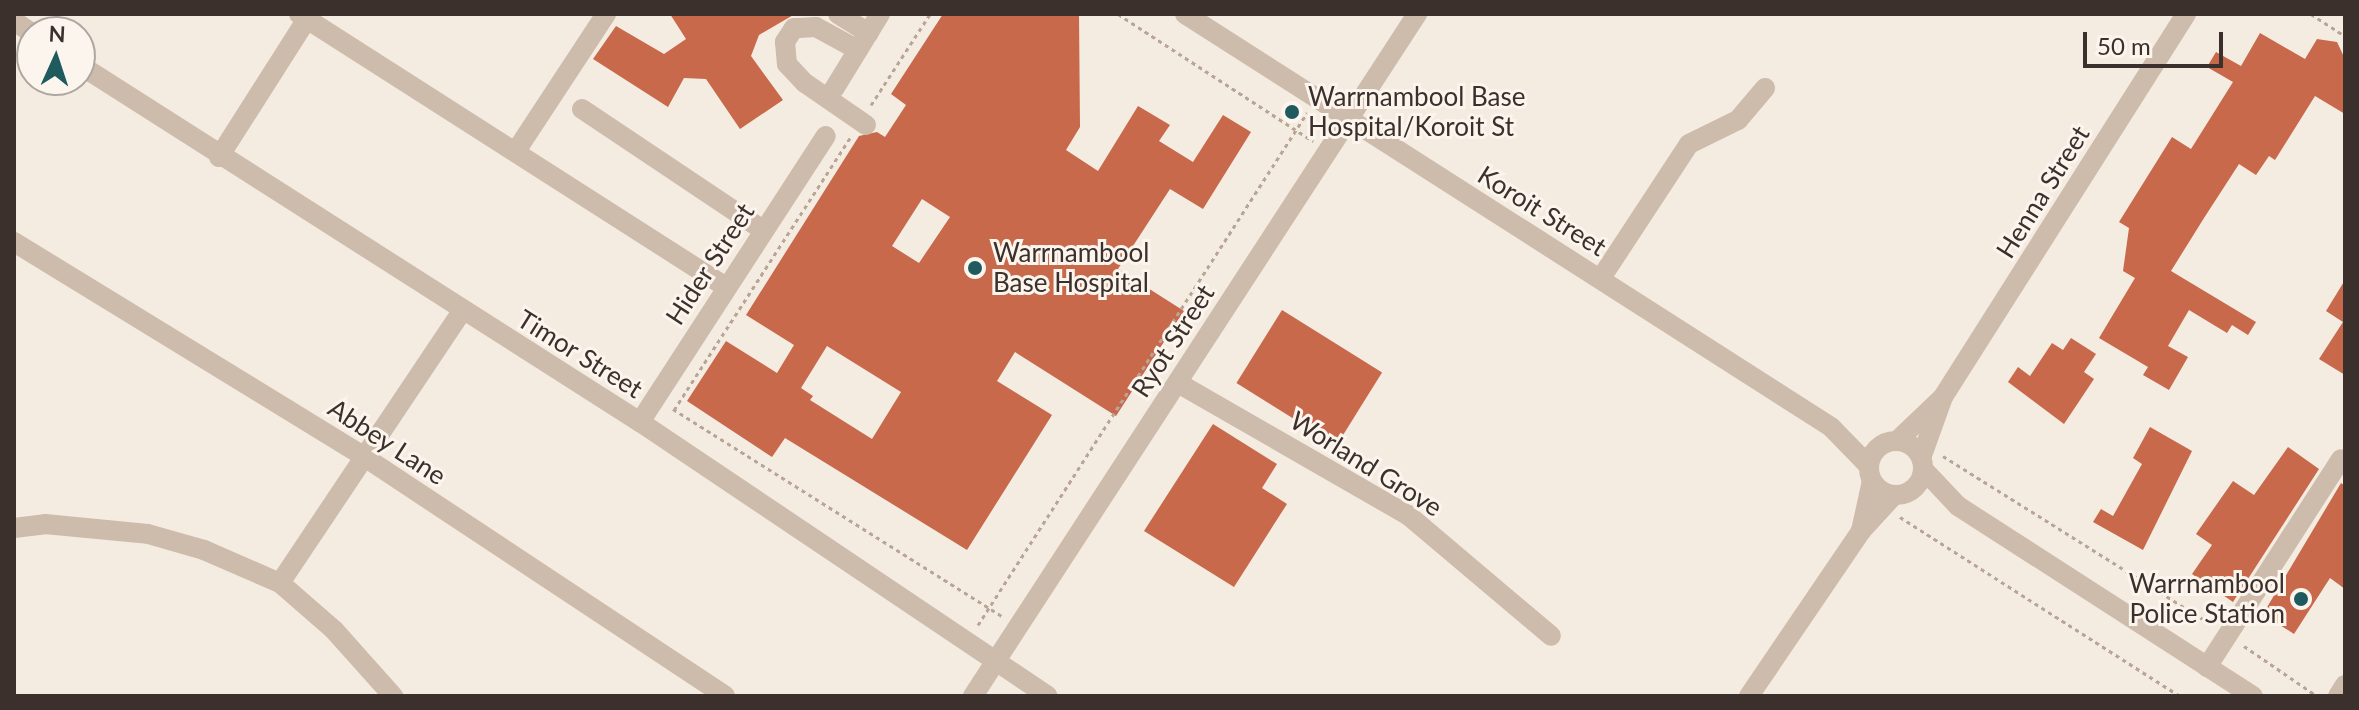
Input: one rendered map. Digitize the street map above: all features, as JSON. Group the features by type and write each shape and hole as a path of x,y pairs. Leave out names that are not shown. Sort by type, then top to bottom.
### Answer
{"street":[{"path":"516,151 606,14"},
{"path":"838,14 863,41"},
{"path":"834,89 880,14"},
{"name":"Koroit Street","path":"1185,14 1831,427 1870,474"},
{"name":"Ryot Street","path":"973,696 1417,14"},
{"name":"Henna Street","path":"1923,458 1943,397 2186,14"},
{"path":"219,157 305,16 726,287"},
{"path":"863,41 816,27 794,28 785,42 787,64 805,83 863,123"},
{"name":"Timor Street","path":"96,76 219,157 640,422 994,663 1048,696"},
{"path":"1601,278 1689,144 1738,120 1765,88"},
{"path":"582,109 763,230"},
{"name":"Hider Street","path":"640,422 826,136"},
{"name":"Abbey Lane","path":"14,242 363,456 720,694"},
{"path":"280,583 462,311"},
{"name":"Worland Grove","path":"1178,383 1408,515 1551,636"},
{"name":"Henna Street","path":"1892,442 1943,397"},
{"name":"Koroit Street","path":"1831,427 1892,442"},
{"path":"1861,531 1874,452 1892,442 1912,446 1958,506 2253,696"},
{"path":"1749,696 1861,531 1895,498 1918,483 1923,458"},
{"path":"2207,667 2341,459"},
{"path":"1870,474 1895,498 1958,506"},
{"path":"14,528 45,524 148,534 204,550 280,583 343,639 393,696"},
{"path":"2338,696 2345,685"}],"path":[{"path":"674,410 863,123 930,14"},
{"path":"1118,14 1326,150"},
{"path":"2311,14 2345,36"},
{"path":"966,644 1316,99"},
{"path":"655,398 1018,626"},
{"path":"1923,458 2228,635 2317,696"},
{"path":"1895,498 2180,696"}],"building":[{"path":"670,14 795,14 759,35 751,56 783,100 740,129 706,79 684,78 668,107 593,59 616,26 664,54 686,39"},
{"name":"Warrnambool Base Hospital","path":"943,14 1079,14 1080,127 1066,150 1098,171 1138,106 1170,125 1159,141 1193,162 1223,115 1251,132 1203,209 1170,189 1118,269 1184,311 1116,416 1015,352 997,381 1052,415 967,550 785,438 772,457 687,401 726,341 777,373 794,345 746,315 859,136 877,132 885,137 906,105 891,94","holes":["922,199 950,217 919,263 892,246","827,346 901,392 872,439 810,400 813,396 801,388"]},
{"path":"2260,33 2305,59 2317,39 2337,42 2345,59 2345,114 2315,96 2275,160 2269,156 2256,175 2239,164 2204,218 2171,271 2256,322 2248,335 2232,325 2227,333 2189,310 2168,346 2188,357 2169,390 2143,375 2148,367 2099,338 2135,278 2123,271 2129,228 2119,222 2172,137 2191,149 2233,82 2207,67 2216,52 2241,66"},
{"path":"2345,280 2345,375 2319,359 2343,322 2326,311"},
{"path":"1282,310 1382,373 1336,445 1236,383"},
{"path":"2071,338 2096,354 2084,372 2094,379 2064,424 2008,382 2018,367 2030,376 2052,343 2063,350"},
{"path":"1213,424 1277,464 1262,488 1287,504 1234,587 1144,531"},
{"path":"2150,427 2192,451 2143,550 2093,522 2101,509 2113,516 2142,464 2133,458"},
{"path":"2288,447 2319,469 2233,602 2192,574 2212,545 2196,534 2233,481 2254,495"},
{"path":"2341,483 2345,486 2345,589 2330,578 2294,634 2263,614"}],"place":[{"name":"Warrnambool Base Hospital/Koroit St","path":"1292,112"},
{"name":"Warrnambool Base Hospital","path":"975,268"},
{"name":"Warrnambool Police Station","path":"2301,599"}]}
